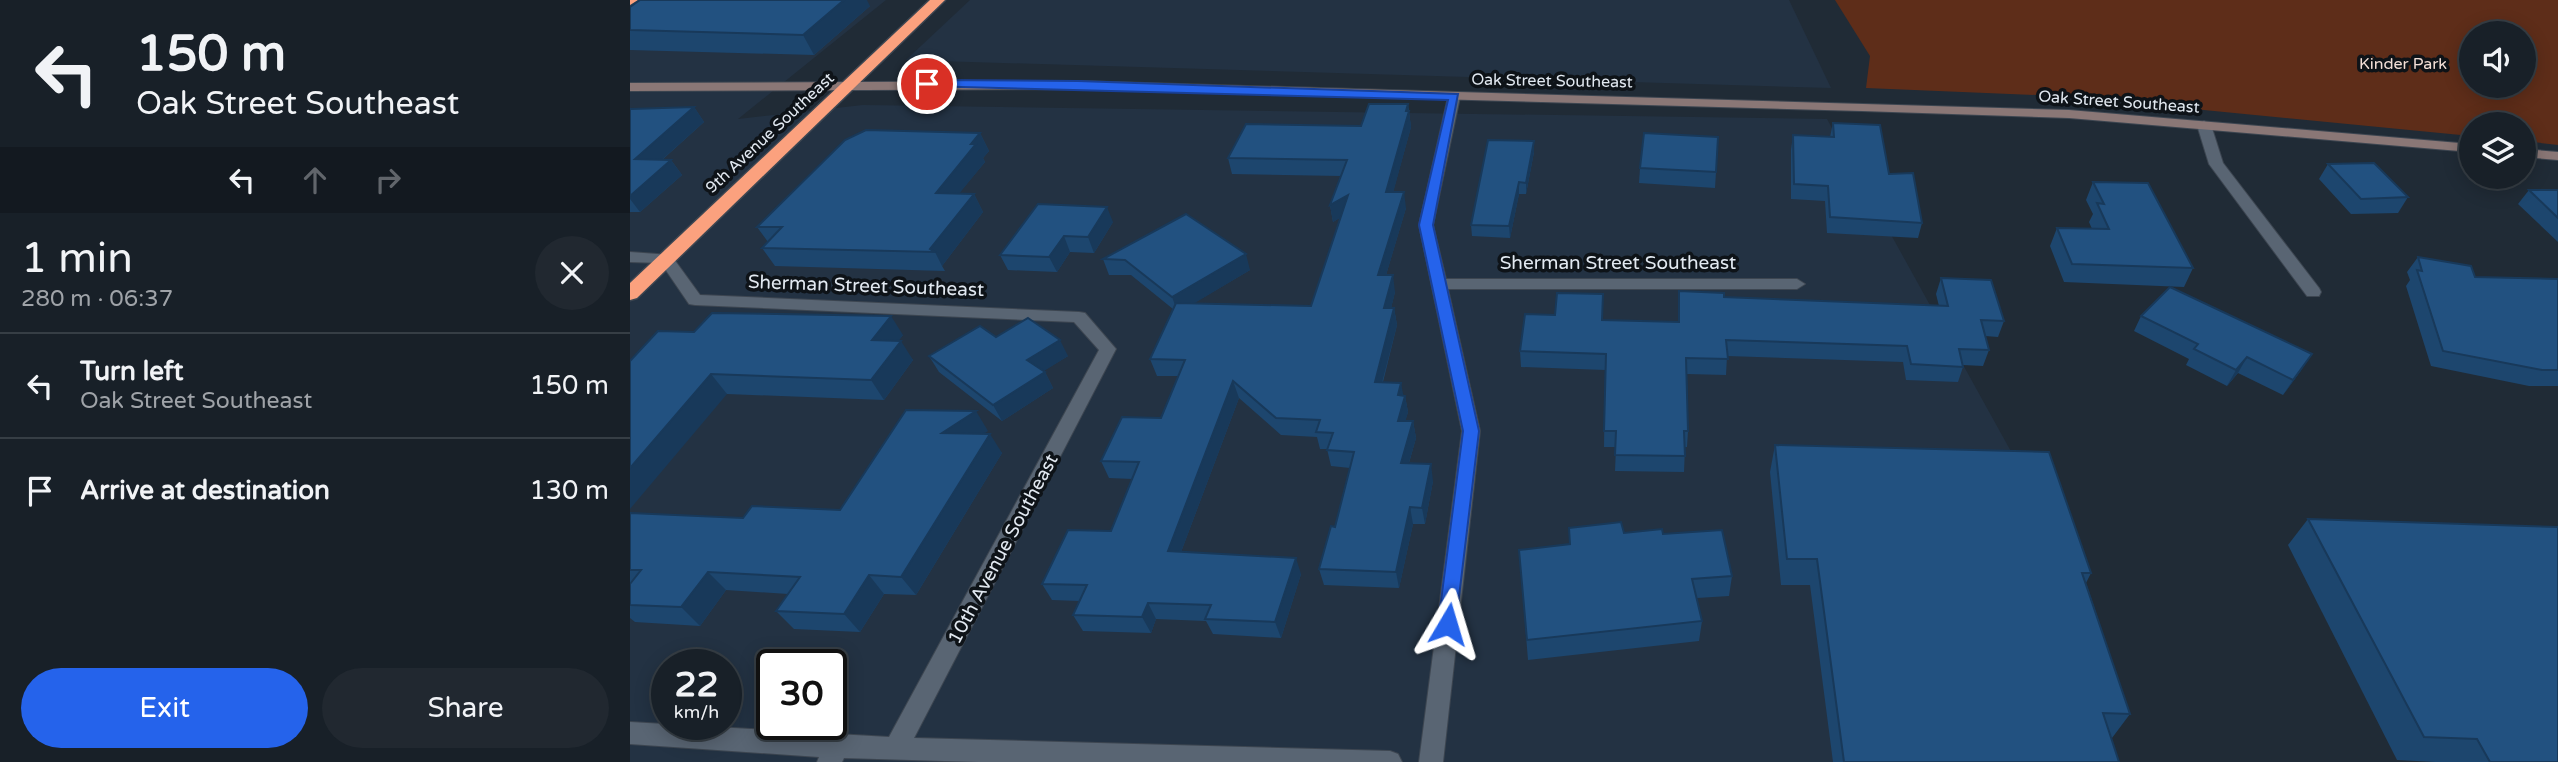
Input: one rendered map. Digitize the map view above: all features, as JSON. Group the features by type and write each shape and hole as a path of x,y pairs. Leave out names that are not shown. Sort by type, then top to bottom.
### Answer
{"highway":[{"name":"9th Avenue Southeast","path":"630,294 938,0"}],"street":[{"name":"Oak Street Southeast","path":"630,87 1078,85 2069,114 2459,147"},
{"path":"1431,762 1471,431 1426,225 1454,97"},
{"path":"2204,125 2216,164 2313,292"},
{"path":"2536,154 2558,156"},
{"path":"630,257 666,258"},
{"name":"Sherman Street Southeast","path":"666,258 695,300 1079,317 1108,349"},
{"name":"Sherman Street Southeast","path":"1439,284 1797,284"},
{"name":"10th Avenue Southeast","path":"896,748 1108,349"},
{"path":"630,733 833,754 896,748 1390,762"}],"shaded area":[{"path":"630,0 886,0 738,119 863,105 1827,119 2065,549 2115,762 630,762"},
{"path":"970,0 1789,0 1831,88 906,60"}],"green space":[{"name":"Kinder Park","path":"1835,0 2558,0 2558,145 2536,142 2536,112 2459,112 2459,135 2061,96 1866,88 1870,56"}],"building":[{"path":"640,0 844,0 803,35 630,30 630,7"},
{"path":"1369,104 1408,104 1406,111 1409,111 1386,192 1404,192 1378,275 1393,275 1384,308 1394,308 1375,382 1401,383 1398,395 1405,396 1398,421 1413,421 1401,463 1431,464 1422,508 1410,507 1396,572 1319,569 1331,526 1335,527 1354,452 1327,450 1333,433 1316,432 1320,420 1276,418 1233,381 1168,551 1296,558 1275,622 1205,619 1211,605 1148,603 1142,617 1073,615 1087,585 1042,584 1068,530 1111,531 1139,462 1101,461 1122,417 1161,418 1185,360 1150,359 1176,303 1311,306 1348,195 1330,205 1347,160 1228,158 1246,124 1361,126"},
{"path":"694,107 635,159 671,160 630,196 630,109"},
{"path":"1833,123 1880,125 1889,174 1913,173 1922,223 1830,217 1828,186 1794,184 1793,135 1834,137"},
{"path":"866,130 980,133 971,144 976,144 936,193 974,194 930,249 935,252 762,248 782,227 757,227 845,140"},
{"path":"1644,133 1718,137 1716,172 1640,168"},
{"path":"1488,140 1534,141 1526,183 1519,182 1509,226 1471,225"},
{"path":"2374,163 2408,197 2361,199 2328,164"},
{"path":"2093,182 2148,183 2193,268 2072,264 2057,228 2109,229 2097,203 2104,204"},
{"path":"2529,190 2558,190 2558,218"},
{"path":"1038,204 1107,207 1088,237 1064,236 1049,257 1000,255"},
{"path":"1186,214 1246,254 1172,297 1125,260 1103,259"},
{"path":"2418,257 2471,266 2475,277 2558,279 2558,370 2542,370 2443,351 2417,270 2422,271"},
{"path":"1941,278 1991,280 2004,321 1981,320 1989,350 1959,349 1963,367 1911,364 1907,346 1726,340 1728,359 1686,358 1688,431 1684,431 1685,456 1615,455 1616,431 1604,431 1606,354 1520,351 1525,314 1555,315 1557,293 1603,294 1602,320 1679,322 1679,291 1724,293 1724,297 1948,306"},
{"path":"2170,287 2312,354 2293,380 2247,357 2236,370 2194,349 2198,344 2141,316"},
{"path":"712,313 891,316 872,340 901,341 871,380 711,374 630,468 630,361 658,331 694,332"},
{"path":"1028,318 1060,340 1027,360 1045,372 993,405 929,356 980,326 996,337"},
{"path":"906,410 976,411 942,433 990,434 901,577 869,575 844,614 776,611 800,577 708,572 681,607 630,605 630,584 641,570 630,570 630,513 743,518 752,506 840,510"},
{"path":"1775,445 2049,452 2091,573 2082,573 2130,714 2103,713 2119,762 1844,762 1817,559 1787,559"},
{"path":"2308,519 2558,527 2558,762 2490,762 2477,739 2424,737"},
{"path":"1621,522 1624,533 1662,529 1663,534 1722,530 1732,576 1692,579 1702,621 1527,640 1519,550 1570,544 1569,528"}],"route":[{"path":"927,84 1294,90 1454,97 1426,225 1471,431 1448,624"}]}
